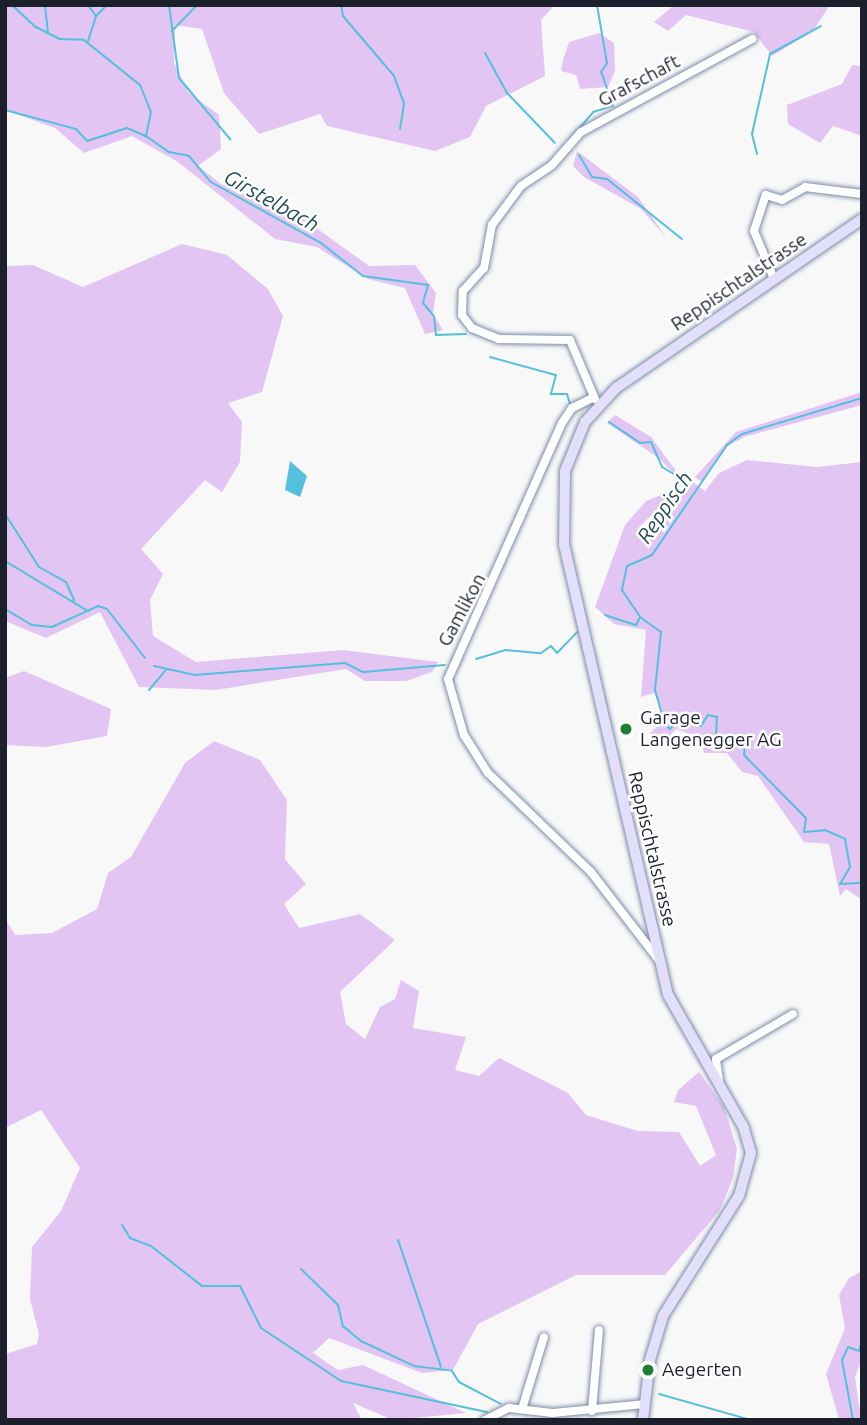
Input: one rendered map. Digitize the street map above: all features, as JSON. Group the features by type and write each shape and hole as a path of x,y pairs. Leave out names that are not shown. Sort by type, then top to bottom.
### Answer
{"main road":[{"name":"Reppischtalstrasse","path":"643,1420 652,1349 668,1306 748,1175 749,1141 718,1084 687,1037 661,962 561,526 568,458 596,401 862,219"}],"street":[{"name":"Grafschaft","path":"596,401 570,340 499,339 472,328 462,315 463,291 484,268 492,225 521,186 552,165 581,132 614,111 752,39"},
{"path":"774,279 754,230 766,195 782,200 805,187 862,194"},
{"name":"Gamlikon","path":"596,401 576,405 562,423 448,678 464,735 488,774 591,872 661,962"},
{"path":"716,1059 793,1014"},
{"path":"687,1037 716,1059 718,1084"},
{"path":"599,1330 596,1410 600,1420"},
{"path":"522,1409 544,1337"},
{"path":"485,1420 503,1409 522,1409 534,1416 644,1404"}],"shaded area":[{"path":"5,5 555,5 541,20 545,76 486,106 470,137 435,151 327,126 320,114 259,134 224,93 202,29 175,25 174,63 189,93 219,115 221,149 198,166 221,184 290,209 369,266 415,265 436,293 433,314 443,330 425,334 405,288 368,279 317,247 275,239 178,162 132,136 84,153 55,128 5,110"},
{"path":"674,5 830,5 813,31 772,56 754,32 686,15 668,31 654,22"},
{"path":"599,33 614,43 615,71 608,87 580,89 576,75 561,71 569,42"},
{"path":"852,65 862,66 862,136 833,126 820,143 788,124 787,105 842,84"},
{"path":"577,151 638,197 666,237 641,209 584,177 573,166"},
{"path":"182,244 227,255 268,289 283,316 262,392 228,403 242,422 240,462 222,492 205,480 141,549 163,574 150,600 153,636 196,662 343,650 438,662 432,672 406,681 365,681 346,669 216,690 139,687 100,612 46,638 5,621 5,266 33,265 83,287"},
{"path":"862,392 862,405 744,437 728,446 702,482 695,477 736,432"},
{"path":"615,415 651,437 674,468 705,491 719,473 747,460 817,467 862,462 862,900 846,889 840,896 829,844 804,842 758,776 742,772 727,753 704,753 700,738 676,729 664,742 650,733 666,719 654,693 641,697 646,630 614,624 595,607 625,525 646,501 664,494 676,502 687,488 660,459 607,423","holes":["662,505 670,512 646,543 639,527"]},
{"path":"24,671 111,709 107,736 46,747 5,745 5,678"},
{"path":"214,741 260,760 287,800 285,859 306,884 284,904 299,928 360,914 395,940 340,992 346,1024 365,1039 380,1007 395,999 401,980 419,991 413,1028 466,1037 455,1070 479,1076 499,1058 568,1093 586,1115 638,1131 679,1132 700,1166 716,1155 696,1106 674,1102 678,1090 699,1072 724,1107 737,1149 733,1178 720,1210 665,1275 576,1275 478,1324 453,1370 422,1373 329,1338 313,1353 338,1370 363,1365 466,1413 393,1420 353,1403 362,1420 5,1420 5,1354 37,1344 39,1334 30,1299 32,1247 61,1211 80,1168 41,1110 5,1128 5,918 15,935 52,933 97,909 108,873 131,857 185,763"},
{"path":"862,1271 862,1359 855,1377 861,1419 839,1420 826,1374 845,1328 839,1295 849,1278"}],"water":[{"path":"290,461 307,476 300,497 285,490"}],"waterway":[{"name":"Girstelbach","path":"12,5 36,27 60,39 84,40 140,85 151,112 146,136 169,152 189,156 211,182 321,243 363,276 428,285 423,303 434,316 436,335 466,334"},
{"path":"45,5 48,32"},
{"path":"88,5 96,16 88,41"},
{"path":"96,16 107,5"},
{"path":"169,5 179,78 230,139"},
{"path":"172,31 197,5"},
{"path":"341,5 343,16 394,76 404,104 400,129"},
{"path":"569,140 593,112 613,106 601,72 607,63 597,5"},
{"path":"757,154 752,134 770,54 821,26"},
{"path":"485,53 507,93 555,143"},
{"path":"5,110 76,129 87,141 127,128 146,136"},
{"path":"579,155 592,177 607,179 682,239"},
{"name":"Girstelbach","path":"490,357 556,375 551,394 567,394 570,404"},
{"name":"Reppisch","path":"862,398 742,434 727,445 652,555 627,566 622,590 640,617 661,632 655,690 665,724 670,729 682,715 701,726 708,715 717,717 716,739 745,744 744,755 806,818 804,832 825,830 845,839 850,867 840,884 862,883"},
{"name":"Girstelbach","path":"609,422 640,443 651,442 662,467 690,484"},
{"path":"5,514 39,567 66,582 74,600"},
{"path":"5,561 88,611"},
{"path":"5,609 32,625 52,627 98,606 107,609 145,658"},
{"path":"605,615 636,625 640,617"},
{"path":"476,659 505,650 541,653 551,646 557,653 577,632"},
{"path":"154,666 195,675 345,663 363,672 445,665"},
{"path":"149,690 166,670"},
{"path":"122,1225 130,1238 151,1246 202,1286 240,1286 261,1328 341,1381 487,1412"},
{"path":"398,1240 441,1367"},
{"path":"301,1269 338,1305 343,1326 361,1341 414,1366 452,1371 459,1382 501,1404"},
{"name":"Reppisch","path":"862,1300 862,1313"},
{"name":"Reppisch","path":"853,1420 842,1360 848,1347 859,1351 862,1341"},
{"path":"659,1394 751,1420"}],"place":[{"name":"Garage Langenegger AG","path":"626,729"},
{"name":"Aegerten","path":"648,1370"}]}
